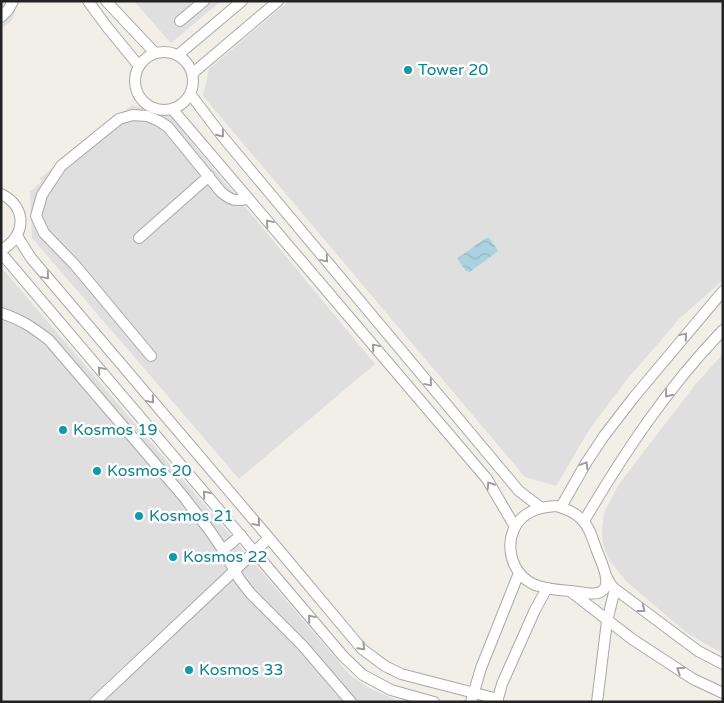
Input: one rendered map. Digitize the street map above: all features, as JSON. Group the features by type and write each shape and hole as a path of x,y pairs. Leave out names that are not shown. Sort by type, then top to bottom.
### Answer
{"street":[{"path":"1,17 8,10 12,1"},
{"path":"88,1 139,66"},
{"path":"106,1 155,53"},
{"path":"180,21 204,1"},
{"path":"178,55 242,1"},
{"path":"193,73 278,1"},
{"path":"167,52 178,55 187,62 193,73 194,84 191,96 173,110 161,111 150,108 141,100 136,90 134,79 139,66 145,58 155,53 167,52"},
{"path":"191,96 222,136 519,491 540,507"},
{"path":"173,110 487,479 515,527"},
{"path":"151,356 75,265 44,233 36,216 42,195 61,166 119,119 133,115 147,116 168,127 228,198 232,200 248,198"},
{"path":"139,238 209,176"},
{"path":"1,194 14,204 20,214 21,225 18,236 10,246 1,252 343,656 363,674 391,690 434,702"},
{"path":"18,236 31,258 362,649 385,666 401,674 473,697 498,700 502,684 535,610 547,588"},
{"path":"561,507 604,436 723,291"},
{"path":"1,313 15,317 31,326 49,340 183,496 223,550 240,580 251,594 303,646 351,702"},
{"path":"584,521 628,448 660,405 723,330"},
{"path":"606,576 606,584 603,590 594,594 547,588 532,583 519,573 512,558 510,542 515,527 525,515 540,507 556,506 572,510 584,521 592,535 606,576 615,589 698,651 723,664"},
{"path":"223,550 241,535"},
{"path":"96,702 254,550 269,538"},
{"path":"473,697 481,668 519,573"},
{"path":"597,702 607,621 615,589"},
{"path":"568,590 632,639 693,679 723,693"}],"shaded area":[{"path":"1,1 19,1 12,20 1,29"},
{"path":"134,1 221,1 171,43"},
{"path":"289,1 723,1 723,280 680,318 625,382 591,427 556,486 525,477 203,96 209,69"},
{"path":"132,105 170,116 375,364 239,479 32,238 30,192 41,182 40,178"},
{"path":"1,267 350,675 369,688 401,702 1,702"},
{"path":"723,354 723,654 687,633 627,582 609,560 603,545 602,530 604,513 619,484 695,385"}],"water":[{"path":"486,238 489,238 498,250 497,252 470,272 466,271 458,258"}],"place":[{"name":"Tower 20","path":"408,70"},
{"name":"Kosmos 19","path":"63,430"},
{"name":"Kosmos 20","path":"97,471"},
{"name":"Kosmos 21","path":"139,516"},
{"name":"Kosmos 22","path":"173,557"},
{"name":"Kosmos 33","path":"189,670"}]}
